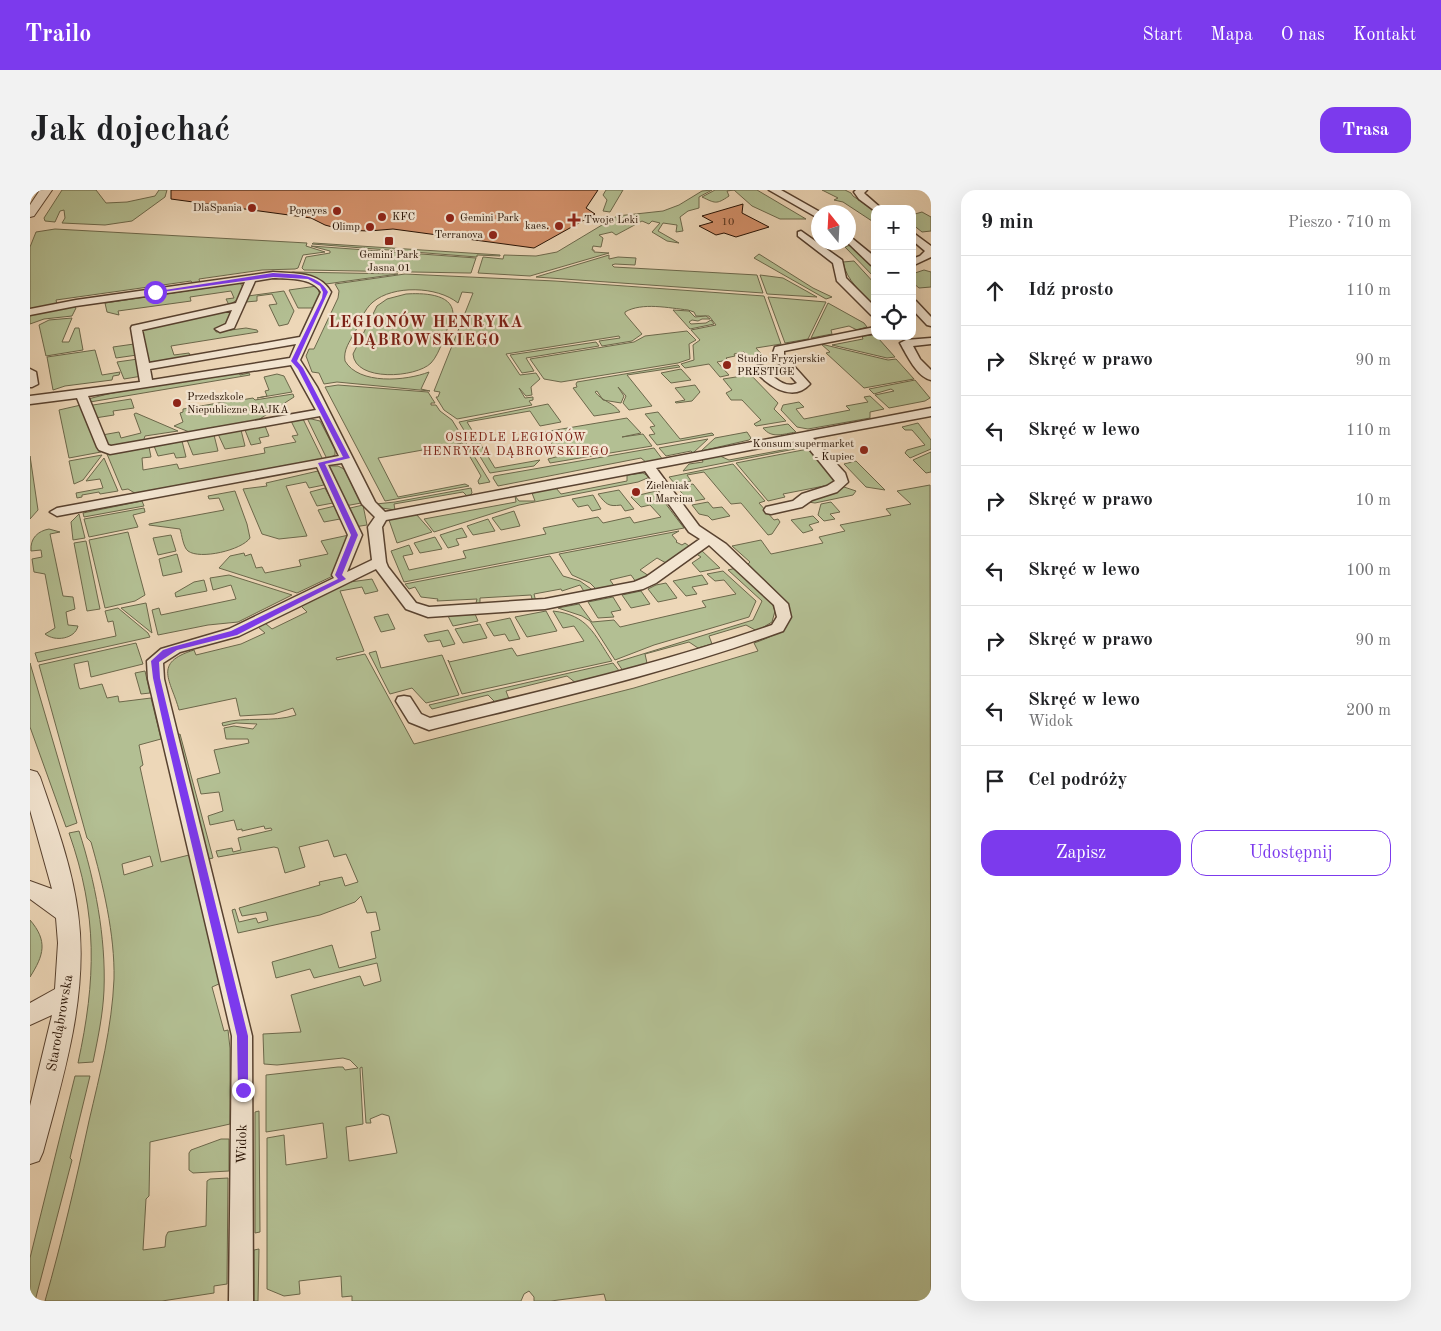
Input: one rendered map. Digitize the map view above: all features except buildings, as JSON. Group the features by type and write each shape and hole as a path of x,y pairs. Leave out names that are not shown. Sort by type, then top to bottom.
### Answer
{"street":[{"path":"30,214 46,190"},
{"path":"774,190 811,211"},
{"path":"862,190 859,192 862,197 873,205"},
{"path":"801,234 838,262 841,279 871,309"},
{"path":"916,238 930,253 916,261"},
{"path":"856,245 871,259"},
{"path":"30,312 76,303 273,275 309,278 322,285 326,295 305,339 297,365 324,412 370,504 382,516"},
{"path":"220,329 238,324 240,305 250,284 250,278"},
{"path":"146,384 136,328 240,305"},
{"path":"916,307 931,324"},
{"path":"759,368 780,388 801,386 804,384 803,382 778,356 779,349 871,331"},
{"path":"144,366 305,339"},
{"path":"902,340 915,360 931,377"},
{"path":"916,340 931,340"},
{"path":"30,400 83,398 111,390 146,384 297,365"},
{"path":"30,407 297,365"},
{"path":"83,398 103,447 110,450 324,412"},
{"path":"709,539 651,580 638,586 545,604 443,613 428,612 410,606 379,562 375,527 382,516 931,412"},
{"path":"770,510 797,504 807,496 832,489 842,482 840,476 805,436"},
{"path":"57,512 347,458"},
{"path":"321,463 354,535 339,575 343,579 379,562"},
{"path":"404,701 416,718 429,724 624,676 733,644 778,628 784,617 781,604 730,555 690,524 648,466"},
{"name":"Widok","path":"241,1301 242,1036 156,678 155,661 174,648 234,633 343,579"},
{"name":"Starodąbrowska","path":"30,777 57,864 68,914 70,966 67,994 51,1076 30,1152"},
{"path":"30,890 41,893 68,914"},
{"path":"30,1015 67,994"}],"green space":[{"path":"62,190 96,190 106,203 127,202 155,196 159,190 167,190 165,197 132,221 105,225 62,223 65,218 64,210 60,211 55,222 45,221 44,218"},
{"path":"606,190 623,190 610,212 603,211 607,200 603,195"},
{"path":"712,190 699,197 699,208 688,211 680,217 683,231 676,232 677,225 663,223 658,231 679,243 667,241 652,232 660,223 652,221 649,224 642,221 616,235 612,232 599,235 603,238 601,247 593,246 592,250 594,252 609,253 530,276 478,273 483,257 503,259 504,255 536,256 557,252 617,216 663,211 679,205 702,191"},
{"path":"715,190 734,190 727,191 729,196 718,202 702,197"},
{"path":"734,190 757,190 806,219 780,219 752,206"},
{"path":"822,190 845,190 851,193 871,208 871,220 856,211 856,205 848,205 834,200 838,198"},
{"path":"922,212 931,217 931,231 922,232 916,227 916,214"},
{"path":"55,229 307,243 306,246 325,252 303,255 298,268 295,269 262,270 199,279 200,283 193,284 191,281 56,300 57,304 30,309 30,247 36,232"},
{"path":"312,244 500,256 477,255 477,257"},
{"path":"311,246 476,258 471,273 304,270 302,268 306,257 330,253 330,251"},
{"path":"848,250 855,250 871,266 871,274"},
{"path":"759,254 813,288 832,297 826,299 754,258"},
{"path":"609,255 609,259 618,257 636,258 635,265 615,264 612,265 614,267 757,275 763,293 536,277"},
{"path":"854,261 871,280 871,303 848,275 843,262"},
{"path":"924,270 931,272 931,287 919,288 916,285 916,273"},
{"path":"289,273 398,274 326,284 314,277"},
{"path":"405,274 555,281 764,296 781,344 756,348 764,357 750,359 744,352 726,358 728,360 717,362 729,375 720,377 709,364 685,368 681,364 694,360 693,345 700,340 691,330 716,325 709,316 696,316 694,312 688,310 656,306 639,307 625,312 642,334 632,341 602,346 599,341 620,338 619,336 506,354 520,375 536,373 540,379 531,387 532,395 526,396 519,388 525,398 533,397 533,400 529,401 532,405 457,419 444,410 436,397 438,397 440,392 434,391 473,293 462,292 458,303 439,293 403,290 382,296 370,305 347,346 345,361 352,369 361,374 384,379 396,379 429,372 421,389 430,391 337,382 324,384 319,373 312,372 306,356 309,349 314,349 338,298 339,291 335,284"},
{"path":"760,275 783,278 817,297 767,294"},
{"path":"240,283 243,287 237,300 229,305 226,299 234,298 231,291 190,297 191,301 118,311 119,315 107,312 105,303"},
{"path":"317,286 320,295 314,308 298,308 289,290"},
{"path":"284,291 294,311 288,324 279,326 269,305 277,304 272,294 257,296 257,301 246,302 248,296"},
{"path":"406,294 435,296 447,301 451,306 453,313 438,353 431,363 413,372 387,375 364,369 356,363 353,354 377,306 387,299"},
{"path":"768,297 826,302 808,339 785,343"},
{"path":"828,303 864,323 867,327 857,330 849,326 831,330 832,334 811,338"},
{"path":"73,306 76,308 72,316 44,319 30,324 30,315"},
{"path":"230,309 234,310 227,324 215,329 216,332 246,328 257,330 258,332 171,346 174,355 189,353 191,357 147,364 139,331"},
{"path":"673,310 689,311 695,317 706,316 710,319 692,320 689,322 691,324 706,323 711,320 714,324 690,329"},
{"path":"72,318 62,342 69,342 75,328 79,328 83,350 46,356 39,325 49,320"},
{"path":"687,331 696,340 689,344 690,359 678,363 561,382 544,379 530,359 634,342 645,336"},
{"path":"871,335 871,340 880,340 895,357 887,358 832,345 863,339 862,336"},
{"path":"596,342 599,346 526,358 534,371 522,373 510,355"},
{"path":"134,344 137,355 116,358 113,347"},
{"path":"821,344 888,360 896,359 914,379 864,388 826,353 830,352"},
{"path":"95,350 102,375 120,372 119,375 113,376 112,380 65,386 53,390 47,357"},
{"path":"138,359 142,376 124,379 117,362"},
{"path":"678,365 680,367 627,375 652,406 629,410 623,403 626,396 618,387 624,396 621,403 605,400 620,412 594,416 573,388 577,387 577,382"},
{"path":"681,369 691,380 671,383 661,373"},
{"path":"747,371 778,403 774,409 786,421 756,426 754,424 761,420 742,400 731,400 726,393 732,390 723,379 736,377"},
{"path":"239,372 240,375 249,373 250,375 90,402 88,399 112,393"},
{"path":"277,374 284,376 292,392 257,398 267,396 265,391 269,390 264,377"},
{"path":"915,380 930,398 925,401 889,408 875,395 894,391 891,389 874,394 869,389"},
{"path":"338,385 428,392 435,403 431,403 431,405 436,405 440,411 452,420 490,482 479,484 478,481 481,476 462,443 378,458 398,497 465,484 469,486 385,501 325,387"},
{"path":"695,385 700,392 692,401 675,402 685,400 675,388"},
{"path":"293,394 294,397 255,422 192,433 174,426 183,422 180,413 183,412 183,409 230,401 229,398 234,397 235,401 253,398 255,400"},
{"path":"870,396 884,409 870,412 870,418 808,429 797,427 781,410 783,405 799,402 804,407 796,409 804,419 850,410 846,406 868,402 864,397"},
{"path":"131,399 134,408 113,411 114,415 95,418 90,408 93,405"},
{"path":"548,404 561,422 540,426 530,411 467,422 495,468 540,460 534,466 490,473 459,422"},
{"path":"81,405 101,452 69,458 59,410"},
{"path":"658,412 680,439 712,433 714,435 657,445 649,435 655,434 650,427 655,426 645,414"},
{"path":"136,413 178,431 145,436 143,442 115,447 106,444 102,435 119,432 121,438 141,433 134,414"},
{"path":"307,418 320,421 335,450 335,455 327,459"},
{"path":"627,418 641,433 622,437 643,434 652,446 550,463 548,459 560,456 544,432"},
{"path":"303,419 323,460 138,495 128,489 122,490 107,454 149,447 151,457 142,458 143,470 177,464 179,469 265,453 264,448 296,442 292,436 298,435 291,421"},
{"path":"918,423 931,440 931,449 910,458 905,453 907,450 925,445 912,430 905,430 902,427"},
{"path":"788,424 796,432 774,435 763,428"},
{"path":"265,426 269,436 259,438 261,443 251,445 245,430"},
{"path":"241,430 245,446 225,449 218,434"},
{"path":"747,432 751,438 749,440 701,451 715,438"},
{"path":"214,435 218,451 193,455 187,440"},
{"path":"708,439 693,453 691,451 666,456 659,448"},
{"path":"182,441 186,457 176,458 174,453 158,456 154,446"},
{"path":"798,441 810,446 683,471 689,464 703,462 702,459 720,456 729,460 788,449 788,443"},
{"path":"654,448 663,460 647,463 641,458 498,486 493,478 494,476"},
{"path":"808,449 836,481 828,488 824,486 783,494 785,497 768,501 736,463"},
{"path":"931,452 931,472 926,473 913,460"},
{"path":"102,455 83,480 74,484 69,461"},
{"path":"30,456 38,510 30,519"},
{"path":"104,458 118,491 100,494 99,492 82,495 82,497 77,498 76,493 103,488 100,479 86,481"},
{"path":"856,461 885,490 866,487 844,464"},
{"path":"733,464 765,501 759,503 774,520 778,519 780,522 772,534 768,535 741,503 731,504 704,472 687,475 691,481 675,484 669,477"},
{"path":"329,466 338,466 344,469 361,503 345,506 327,471"},
{"path":"318,471 324,485 309,488 306,482 286,486 307,536 279,539 262,534 243,489 267,486 266,483"},
{"path":"643,473 650,477 638,482 519,505 434,532 424,519 516,502 515,496 519,501 535,501 532,493 556,488 561,494 627,481 627,475"},
{"path":"693,484 705,499 689,502 677,487"},
{"path":"930,485 931,1301 606,1301 604,1294 551,1301 534,1301 534,1297 529,1291 524,1294 521,1301 352,1301 352,1296 342,1297 341,1276 299,1281 300,1294 284,1296 267,1289 267,1138 284,1135 286,1165 327,1158 323,1123 266,1132 266,1075 338,1067 343,1067 345,1070 358,1068 350,1060 343,1058 277,1065 264,1064 263,1034 301,1032 291,995 360,976 364,986 381,981 377,963 314,978 310,969 276,978 272,962 332,945 339,968 376,958 371,932 380,930 376,912 367,913 361,896 355,902 320,915 238,933 232,910 235,909 239,922 256,918 258,923 268,920 266,912 242,916 239,908 320,885 319,882 342,877 345,886 358,882 346,854 334,857 328,840 299,847 305,867 285,873 278,848 274,847 218,857 216,851 232,848 233,852 241,850 238,838 272,830 271,828 265,829 264,826 242,831 242,829 237,830 234,820 210,825 208,816 223,811 219,792 201,794 197,779 220,773 214,750 249,743 248,739 226,739 224,728 234,726 253,729 257,724 236,723 223,726 222,723 240,720 278,719 296,715 293,708 274,714 240,716 236,698 179,710 168,674 169,667 173,661 181,655 194,650 196,655 241,644 265,633 258,627 265,623 272,629 307,612 301,606 350,582 372,579 378,591 365,594 362,587 340,591 364,651 336,658 337,660 365,654 414,744 634,688 758,651 754,643 774,635 785,626 789,616 787,607 771,586 747,565 750,562 732,546 761,540 771,554 823,543 819,537 845,531 840,525 891,515 886,509 911,504 897,491","holes":["362,1067 366,1123 371,1123 370,1119 382,1114 389,1116 397,1153 349,1161 346,1127 363,1124 360,1068"]},
{"path":"844,487 856,491 853,495 815,503 808,502 836,492"},
{"path":"325,488 333,503 317,506 310,492"},
{"path":"471,488 472,493 468,497 463,492 394,504 395,510 382,508 376,504 395,502"},
{"path":"619,490 634,509 625,511 621,505 613,506 608,504 598,494"},
{"path":"235,491 250,538 230,550 211,554 194,554 185,547 180,529 149,525 224,510 219,498 209,499 208,496"},
{"path":"656,491 684,528 404,582 391,551 409,545 413,554 403,556 409,570 466,558 463,551 546,534 543,528 598,517 603,523 630,517 634,523 661,517 650,505 641,507 631,497"},
{"path":"593,495 601,509 592,511 588,505 578,507 572,499"},
{"path":"142,501 144,506 84,517 83,513"},
{"path":"708,502 713,508 722,507 730,516 712,520 708,516 699,514 692,505"},
{"path":"831,502 840,512 830,514 835,519 824,521 818,515 821,504"},
{"path":"363,505 367,525 354,527 346,509"},
{"path":"335,506 340,519 324,522 318,510"},
{"path":"144,508 145,512 133,515 138,527 89,537 84,519"},
{"path":"514,511 520,526 501,530 492,518"},
{"path":"79,514 85,538 73,540 71,522"},
{"path":"416,514 432,532 397,543 389,520"},
{"path":"813,516 819,522 809,525 813,530 803,533 791,520"},
{"path":"488,519 495,531 473,535 467,526"},
{"path":"462,528 467,537 456,539 459,545 448,548 440,535"},
{"path":"49,529 60,532 50,534 63,596 73,597 75,609 66,612 68,625 78,626 73,634 64,638 54,638 45,634 55,628 45,574 34,572 32,559 42,557 41,550 31,551 33,539 41,531"},
{"path":"679,531 672,535 676,542 682,545 685,543 689,546 666,563 657,558 640,570 649,576 636,582 631,575 610,580 615,587 597,590 590,583 572,575 559,554"},
{"path":"128,532 145,595 135,601 105,608 89,540"},
{"path":"171,535 176,551 158,555 153,538"},
{"path":"349,535 335,575 297,593 219,568 230,556 244,553 245,556 251,554 256,568 262,567 265,573 301,566 299,560 328,554 321,541"},
{"path":"435,537 442,549 420,553 414,543"},
{"path":"86,541 100,609 87,611 74,543"},
{"path":"700,549 720,568 700,572 692,563 701,557 695,553"},
{"path":"177,554 182,572 163,576 159,559"},
{"path":"550,556 563,576 580,581 594,591 585,593 580,585 562,591 561,589 534,594 536,602 533,603 531,595 480,598 480,607 475,607 477,599 437,601 438,599 421,597 415,587 409,589 405,584"},
{"path":"736,568 772,603 775,611 772,622 757,631 746,625 709,636 712,644 698,648 689,642 645,654 647,663 623,671 617,662 753,620 762,601 728,570"},
{"path":"723,571 756,601 749,617 654,645 615,660 590,621 582,616 558,608 579,604 592,622 614,620 620,627 706,607 702,601 736,594 724,580 715,581 707,574"},
{"path":"229,575 292,595 238,622 208,625 158,635 152,610 159,608 161,615 236,599 231,585 213,590 210,578"},
{"path":"702,575 708,584 692,587 697,594 686,596 673,581"},
{"path":"204,580 207,591 176,597 175,593 194,582"},
{"path":"666,583 677,598 658,602 648,589"},
{"path":"641,591 650,604 631,608 622,595"},
{"path":"613,597 621,610 611,612 614,617 598,618 588,602"},
{"path":"146,603 152,633 121,608"},
{"path":"118,608 148,633 150,637 38,662 35,653 116,636 113,621 108,622 105,611"},
{"path":"546,611 557,631 527,637 515,617"},
{"path":"553,611 565,613 582,621 595,634 612,661 462,694 448,660 449,662 512,648 517,656 584,641 574,626 563,628"},
{"path":"388,614 395,629 381,632 374,617"},
{"path":"475,614 478,621 453,626 448,616"},
{"path":"510,618 520,639 509,641 505,634 494,636 486,623"},
{"path":"480,624 487,638 463,643 455,629"},
{"path":"448,630 455,644 443,647 440,640 428,642 424,635"},
{"path":"136,643 143,664 91,677 88,661 74,664 80,689 102,684 107,698 118,696 119,702 151,698 161,739 139,745 143,765 140,767 161,862 189,855 221,983 212,987 224,1031 228,1030 230,1048 230,1124 150,1142 149,1196 146,1199 143,1250 165,1247 168,1232 206,1226 207,1181 210,1179 228,1178 227,1284 214,1286 214,1293 162,1301 45,1301 101,1068 111,1015 114,962 113,945 100,875 91,842 87,838 39,665","holes":["150,856 153,866 124,875 122,864"]},
{"path":"376,651 381,668 442,655 459,695 426,703 412,688 390,694 369,653"},
{"path":"30,663 77,823 66,827 30,727"},
{"path":"613,663 620,672 576,683 567,676 506,691 509,699 495,702 488,695 432,709 429,705"},
{"path":"145,671 150,693 141,694 135,673"},
{"path":"180,734 213,858 209,859 177,735"},
{"path":"79,831 90,869 98,909 103,950 104,990 103,1008 93,1062 78,1063 84,1033 91,975 89,920 85,892 69,833"},
{"path":"30,920 40,935 42,948 41,955 30,977"},
{"path":"75,1076 90,1076 70,1158 72,1160 35,1301 30,1301 30,1258"},
{"path":"259,1111 260,1232 255,1233 255,1112"},
{"path":"221,1139 229,1139 229,1171 193,1173 189,1170 189,1153 191,1150"},
{"path":"259,1249 258,1301 254,1301 254,1250"}],"place":[{"name":"DlaSpania","path":"252,208"},
{"name":"Popeyes","path":"337,211"},
{"name":"KFC","path":"382,217"},
{"name":"Gemini Park","path":"450,218"},
{"name":"Twoje Leki","path":"574,220"},
{"name":"kaes.","path":"559,226"},
{"name":"Olimp","path":"370,227"},
{"name":"Terranova","path":"493,235"},
{"name":"Gemini Park Jasna 01","path":"389,241"},
{"name":"Studio Fryzjerskie PRESTIGE","path":"727,365"},
{"name":"Przedszkole Niepubliczne BAJKA","path":"177,403"},
{"name":"Konsum supermarket - Kupiec","path":"864,450"},
{"name":"Zieleniak u Marcina","path":"636,492"}],"district":[{"name":"LEGIONÓW HENRYKA DĄBROWSKIEGO","path":"426,332"},
{"name":"OSIEDLE LEGIONÓW HENRYKA DĄBROWSKIEGO","path":"516,445"}],"route":[{"path":"155,292 273,275 309,278 322,285 326,292 325,298 294,361 299,366 347,458 321,463 354,535 354,540 339,575 343,579 234,633 174,648 160,656 155,661 154,666 202,871 238,1013 242,1036 243,1090"}]}
